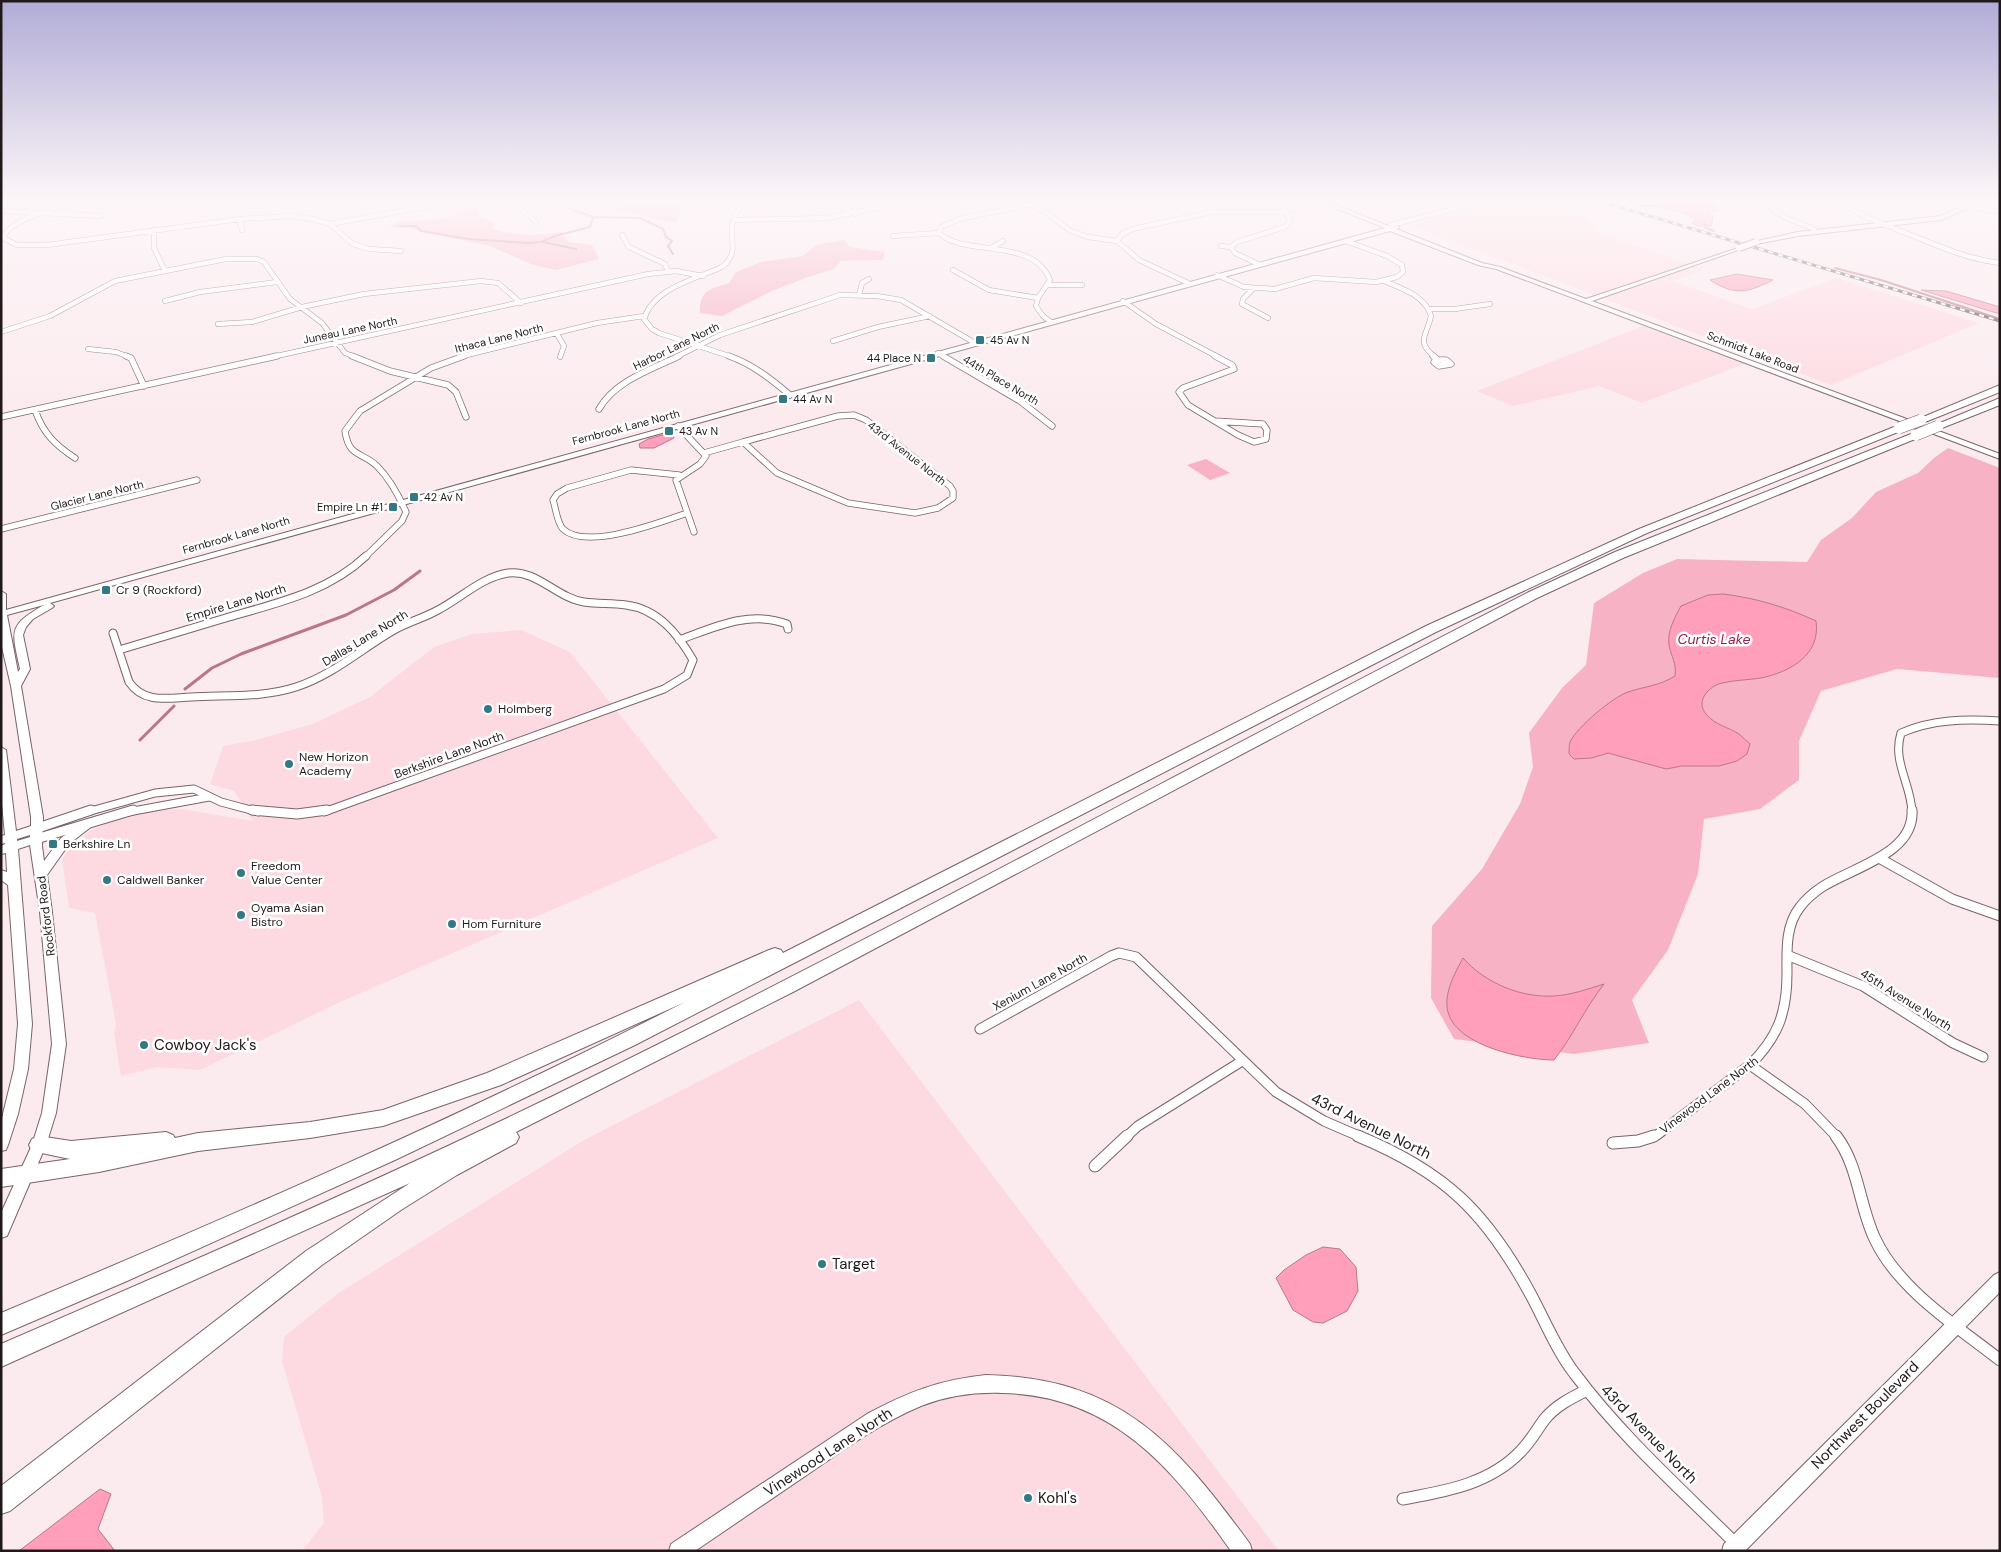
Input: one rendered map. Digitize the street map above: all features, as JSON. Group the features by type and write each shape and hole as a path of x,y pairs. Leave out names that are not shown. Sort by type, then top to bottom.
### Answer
{"highway":[{"path":"1,1356 311,1218 506,1128 633,1065 764,999 1533,595 1619,555 1918,427 2000,388"},
{"path":"1,1324 119,1274 388,1154 628,1040 1431,629 1643,530 1899,428 1938,426 2000,401"},
{"path":"1,1178 100,1163 198,1142 350,1124 382,1118 528,1065 810,939 838,934"},
{"path":"1,1502 186,1356 344,1236 436,1177 633,1065"},
{"path":"39,1145 70,1150 167,1140 198,1142"}],"street":[{"path":"1,332 50,316 99,288 115,282 159,272"},
{"path":"270,272 290,299 318,319 336,343 350,357 390,371 442,382 453,388 466,417"},
{"name":"Juneau Lane North","path":"1,417 661,272"},
{"name":"Juneau Lane North","path":"686,272 703,276"},
{"path":"711,272 658,297 646,308 644,316 646,324 659,333 699,345 748,364 790,395"},
{"path":"957,272 989,290 1038,298"},
{"path":"1049,272 1050,275 1047,285 1036,302 1037,310 1051,322"},
{"path":"1165,272 1188,283"},
{"name":"Fernbrook Lane North","path":"2,614 1227,272"},
{"path":"1217,275 1237,284 1254,288 1281,288 1314,278 1366,283 1384,281 1401,275 1402,272"},
{"name":"Schmidt Lake Road","path":"1510,272 2000,457"},
{"path":"1586,301 1669,272"},
{"path":"869,279 862,284 859,295 901,300 975,343"},
{"path":"218,324 252,322 302,307 364,294 487,281 501,284 521,303"},
{"path":"1384,281 1413,294 1428,309 1431,316 1430,322 1423,332 1422,338 1427,351 1438,360"},
{"path":"165,300 200,292 277,282"},
{"path":"1047,285 1082,285"},
{"path":"1254,288 1242,299 1242,304 1268,318"},
{"name":"Harbor Lane North","path":"599,409 606,397 618,386 720,335 821,300 840,295 859,295"},
{"path":"1124,302 1156,324 1226,361 1234,369 1183,388 1179,392 1181,398 1190,406 1215,421 1250,441 1262,442 1266,439 1266,430 1263,424 1215,421"},
{"path":"1428,309 1455,309 1490,304"},
{"name":"Ithaca Lane North","path":"402,502 376,465 352,450 344,438 345,431 352,418 369,405 416,376 456,358 610,320 644,316"},
{"path":"833,341 878,327 930,316"},
{"path":"557,334 564,346 560,357"},
{"path":"88,349 116,352 131,358 144,386"},
{"name":"44th Place North","path":"938,354 1020,401 1052,426"},
{"path":"35,410 44,435 58,448 75,458"},
{"name":"43rd Avenue North","path":"704,453 743,442 838,416 854,415 866,420 950,486 953,490 953,498 938,508 915,513 848,504 777,473 743,442"},
{"path":"678,426 706,456 702,463 679,475 676,480 694,532"},
{"path":"679,475 632,470 567,488 557,494 553,500 563,529 567,533 582,537 604,537 687,513"},
{"name":"Glacier Lane North","path":"1,529 197,480"},
{"name":"Empire Lane North","path":"119,650 294,598 329,584 355,566 402,521 406,512 402,502"},
{"name":"Dallas Lane North","path":"119,650 129,682 137,692 157,698 281,691 312,681 394,630 438,611 479,586 507,573 525,573 556,593 573,600 586,603 633,606 644,609 662,620 679,640 693,660 689,673"},
{"name":"Rockford Road","path":"1,594 2,624 16,686 37,833 59,1044 49,1113 39,1145 1,1231"},
{"path":"16,686 25,668 18,635 21,626 30,617 71,596"},
{"path":"679,640 728,623 753,618 779,620 787,624 788,629"},
{"path":"113,633 119,650"},
{"name":"Berkshire Lane North","path":"37,833 152,794 196,789 209,797 267,814 298,815 323,812 639,698 672,685 689,673"},
{"name":"Vinewood Lane North","path":"1613,1143 1638,1141 1657,1135 1750,1066 1777,1036 1783,1018 1788,955 1786,943 1796,912 1808,897 1824,885 1892,850 1910,828 1912,801 1896,746 1901,733 1911,728 1935,722 1953,720 2000,721"},
{"path":"1,750 8,800 6,843 15,884 25,1024 24,1047 16,1094 1,1145"},
{"name":"Berkshire Lane North","path":"37,833 90,823 158,804 188,802 209,797"},
{"path":"1,813 8,800"},
{"path":"41,874 64,841 90,823"},
{"path":"6,843 37,833"},
{"path":"1879,858 1940,893 1966,905 2000,916"},
{"path":"1,874 15,884"},
{"name":"43rd Avenue North","path":"1111,956 1119,953 1136,957 1276,1092 1330,1124 1392,1150 1423,1167 1478,1214 1501,1242 1573,1372 1628,1436 1734,1548"},
{"name":"45th Avenue North","path":"1788,955 1864,986 1953,1043 1983,1057"},
{"name":"Xenium Lane North","path":"980,1029 1111,956"},
{"path":"1094,1166 1138,1126 1242,1061"},
{"path":"1750,1066 1806,1107 1824,1122 1840,1140 1848,1155 1872,1233 1881,1250 1911,1287 2000,1360"},
{"name":"Northwest Boulevard","path":"1734,1548 2000,1280"},
{"name":"Vinewood Lane North","path":"678,1551 862,1427 916,1400 955,1388 988,1384 1051,1389 1080,1399 1113,1414 1141,1433 1169,1458 1198,1490 1243,1551"},
{"path":"1403,1499 1454,1489 1482,1480 1503,1468 1522,1451 1551,1412 1570,1398 1587,1390"}],"shaded area":[{"path":"736,272 823,272 772,291 722,316 700,313 701,299 704,295 711,289 729,283"},
{"path":"1535,272 1697,272 1673,281 1752,309 1836,278 1979,323 1831,385"},
{"path":"1643,326 1744,364 1642,403 1599,386 1513,406 1477,391"},
{"path":"1948,448 2000,468 2000,678 1897,669 1821,691 1799,741 1799,780 1760,809 1704,819 1698,874 1668,950 1632,1000 1649,1043 1574,1054 1454,1039 1431,998 1432,926 1482,869 1520,804 1533,767 1529,733 1562,688 1586,665 1594,603 1643,573 1677,559 1807,562 1821,540 1852,518 1876,492 1918,473"},
{"path":"1206,459 1230,473 1210,480 1187,465"},
{"path":"521,630 570,652 718,838 340,1002 200,1070 157,1067 121,1076 114,1033 116,1025 95,913 69,908 62,860 69,848 90,831 107,823 151,811 182,809 253,821 234,791 210,784 223,746 256,740 313,724 370,697 434,647 472,634"},
{"path":"859,1000 1279,1551 302,1551 324,1523 322,1497 282,1361 284,1337 337,1294 584,1140"}],"water":[{"path":"1737,274 1773,280 1756,288 1741,291 1727,289 1710,280"},
{"path":"1921,290 1946,291 2000,307 2000,314"},
{"path":"662,435 673,435 674,438 654,448 640,448 639,444"},
{"name":"Curtis Lake","path":"1723,594 1771,604 1816,621 1814,643 1801,660 1792,666 1761,678 1722,683 1712,687 1705,695 1702,704 1706,714 1717,723 1739,734 1750,744 1747,754 1737,761 1719,766 1682,766 1666,769 1608,753 1592,758 1574,759 1569,754 1570,742 1596,713 1621,695 1658,684 1675,676 1669,635 1681,606 1708,595"},
{"path":"1463,958 1493,982 1529,994 1554,996 1579,992 1604,984 1554,1060 1526,1057 1493,1049 1477,1042 1464,1034 1454,1024 1448,1012 1447,998 1448,991"},
{"path":"1323,1247 1340,1249 1356,1267 1358,1291 1347,1311 1323,1323 1313,1322 1293,1310 1276,1278 1306,1255"},
{"path":"100,1489 111,1494 98,1529 115,1551 19,1551"}],"waterway":[{"path":"1852,272 2000,319"},
{"path":"185,689 212,668 241,654 346,615 394,590 420,571"},
{"path":"140,740 174,706"}],"railway":[{"path":"1838,272 2000,321"}],"place":[{"name":"45 Av N","path":"980,340"},
{"name":"44 Place N","path":"931,358"},
{"name":"44 Av N","path":"783,399"},
{"name":"43 Av N","path":"669,431"},
{"name":"42 Av N","path":"414,497"},
{"name":"Empire Ln #1","path":"393,507"},
{"name":"Cr 9 (Rockford)","path":"106,590"},
{"name":"Holmberg","path":"488,709"},
{"name":"New Horizon Academy","path":"289,764"},
{"name":"Berkshire Ln","path":"53,844"},
{"name":"Freedom Value Center","path":"241,873"},
{"name":"Caldwell Banker","path":"107,880"},
{"name":"Oyama Asian Bistro","path":"241,915"},
{"name":"Hom Furniture","path":"452,924"},
{"name":"Cowboy Jack's","path":"144,1045"},
{"name":"Target","path":"822,1264"},
{"name":"Kohl's","path":"1028,1498"}]}
